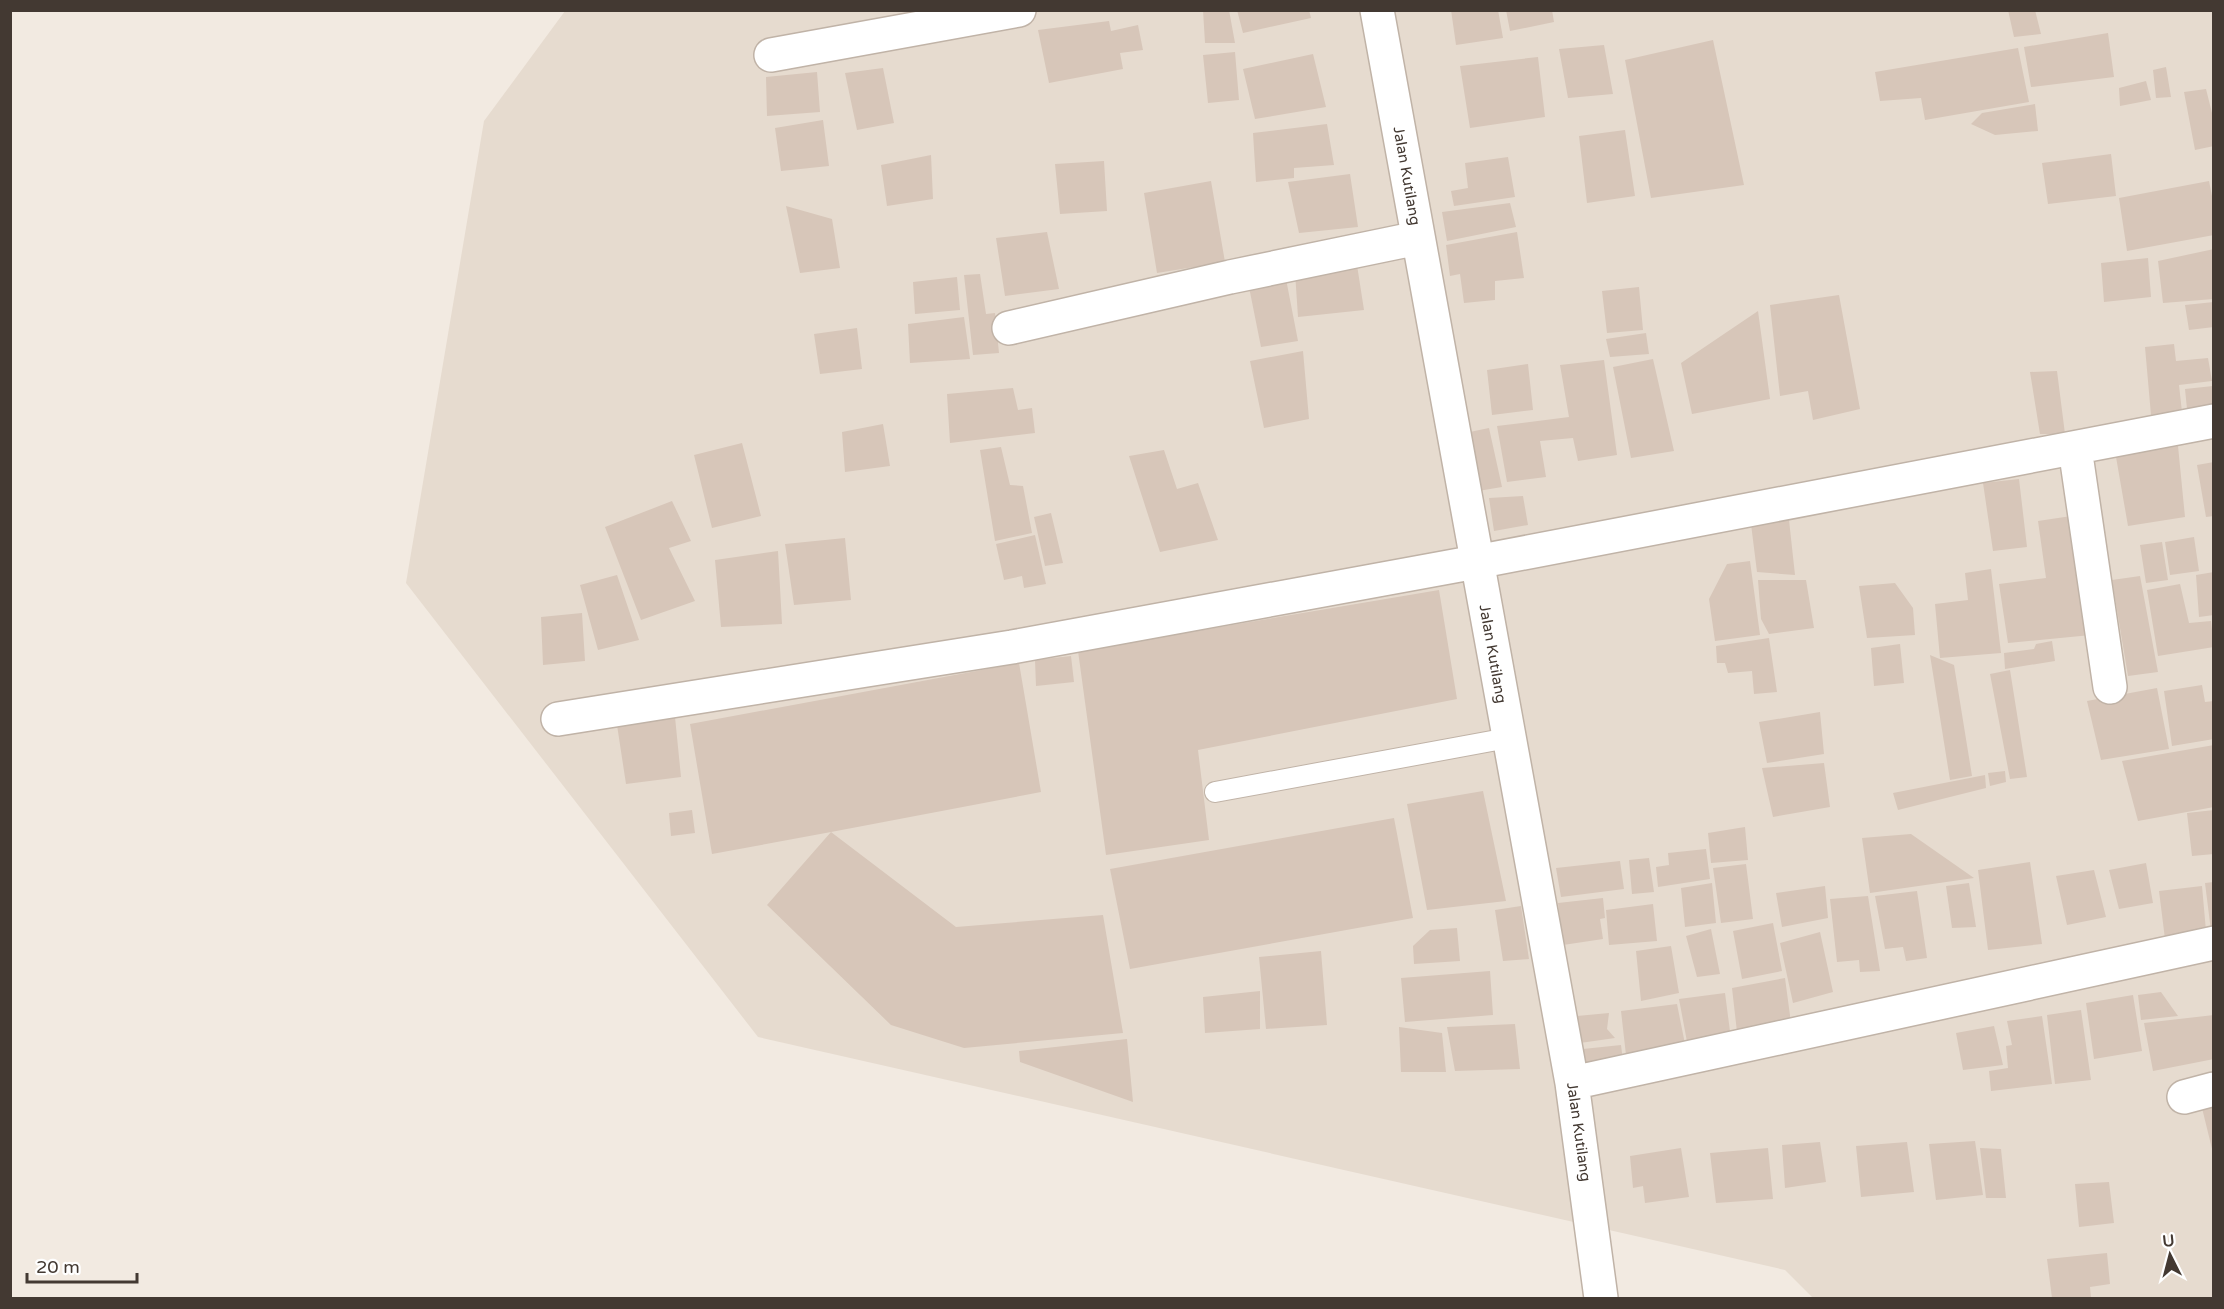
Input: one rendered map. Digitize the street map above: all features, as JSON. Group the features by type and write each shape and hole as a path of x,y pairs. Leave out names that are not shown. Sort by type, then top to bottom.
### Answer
{"street":[{"path":"771,55 1020,10"},
{"name":"Jalan Kutilang","path":"1377,10 1572,1083 1601,1299"},
{"path":"1009,328 1230,277 1418,238"},
{"path":"558,719 1012,647 1476,562 2214,421"},
{"path":"2075,448 2110,687"},
{"path":"1572,1083 2214,943"}],"lane":[{"path":"1215,792 1508,738"}],"shaded area":[{"path":"565,11 2213,11 2213,1298 1813,1298 1785,1270 758,1037 406,583 484,121"}],"building":[{"path":"1203,10 1229,10 1235,43 1205,43"},
{"path":"1237,10 1309,10 1311,18 1243,33"},
{"path":"1451,10 1498,10 1503,38 1456,45"},
{"path":"1506,10 1552,10 1554,22 1510,31"},
{"path":"2008,10 2035,10 2041,34 2014,37"},
{"path":"1109,21 1111,31 1138,25 1143,50 1120,53 1123,69 1049,83 1038,30"},
{"path":"2108,33 2114,77 2031,87 2024,47"},
{"path":"1713,40 1744,185 1651,198 1625,60"},
{"path":"1604,45 1613,94 1568,98 1559,49"},
{"path":"2018,48 2029,102 1925,120 1921,98 1880,101 1875,72"},
{"path":"1235,52 1239,100 1208,103 1203,55"},
{"path":"1313,54 1326,107 1255,119 1243,69"},
{"path":"1538,57 1545,117 1470,128 1460,66"},
{"path":"2166,67 2171,97 2156,98 2153,70"},
{"path":"883,68 894,123 857,130 845,73"},
{"path":"817,72 820,112 767,116 766,77"},
{"path":"2146,81 2151,100 2120,106 2119,88"},
{"path":"2206,89 2214,121 2214,146 2195,150 2184,92"},
{"path":"2035,104 2038,131 1995,135 1971,124 1982,113"},
{"path":"823,120 829,166 781,171 775,128"},
{"path":"1327,124 1334,165 1294,168 1294,178 1256,182 1253,133"},
{"path":"1625,130 1635,196 1587,203 1579,136"},
{"path":"2111,154 2116,196 2048,204 2042,163"},
{"path":"931,155 933,199 887,206 881,165"},
{"path":"1508,157 1515,197 1454,206 1451,191 1468,188 1465,163"},
{"path":"1104,161 1107,211 1060,214 1055,164"},
{"path":"1350,174 1358,227 1299,233 1288,182"},
{"path":"1211,181 1225,262 1157,273 1144,193"},
{"path":"2209,181 2214,206 2214,235 2127,251 2119,198"},
{"path":"1510,203 1516,227 1447,241 1442,212"},
{"path":"786,206 832,219 840,268 800,273"},
{"path":"1047,232 1059,289 1005,296 996,238"},
{"path":"1517,232 1524,278 1495,281 1495,300 1464,303 1460,274 1450,276 1446,245"},
{"path":"2214,249 2214,299 2163,303 2158,261"},
{"path":"2148,258 2151,297 2104,302 2101,263"},
{"path":"1357,265 1364,310 1298,317 1295,272"},
{"path":"980,274 986,314 995,313 999,353 973,355 964,275"},
{"path":"957,277 960,310 915,314 913,282"},
{"path":"1286,279 1298,341 1261,347 1249,287"},
{"path":"1639,287 1643,330 1607,333 1602,291"},
{"path":"1839,295 1860,409 1813,420 1808,391 1780,396 1770,305"},
{"path":"2214,302 2214,327 2189,330 2185,305"},
{"path":"1758,311 1770,399 1692,414 1681,363"},
{"path":"964,317 970,359 910,363 908,324"},
{"path":"857,328 862,369 820,374 814,334"},
{"path":"1646,333 1649,354 1610,357 1606,339"},
{"path":"2174,344 2176,361 2208,358 2212,381 2179,385 2182,412 2151,415 2145,347"},
{"path":"1303,351 1309,419 1264,428 1250,361"},
{"path":"1653,359 1674,451 1631,458 1613,367"},
{"path":"1604,360 1617,455 1578,461 1573,438 1540,441 1546,477 1507,482 1497,426 1569,417 1560,365"},
{"path":"1528,364 1533,410 1492,415 1487,370"},
{"path":"2057,371 2065,434 2040,434 2030,372"},
{"path":"2213,386 2214,406 2187,409 2185,389"},
{"path":"1013,388 1018,410 1032,408 1035,433 950,443 947,394"},
{"path":"883,424 890,466 845,472 842,432"},
{"path":"1489,428 1502,487 1478,491 1465,433"},
{"path":"742,443 761,516 712,528 694,455"},
{"path":"2178,446 2185,517 2128,526 2116,457"},
{"path":"1001,447 1010,485 1023,486 1032,533 995,541 980,450"},
{"path":"1164,450 1177,489 1198,483 1218,540 1160,552 1129,456"},
{"path":"2214,462 2214,516 2206,517 2197,465"},
{"path":"2019,479 2027,547 1993,551 1983,483"},
{"path":"1523,496 1528,525 1494,531 1489,498"},
{"path":"672,501 691,541 669,548 695,601 641,620 605,527"},
{"path":"1051,513 1063,563 1045,566 1034,517"},
{"path":"2078,515 2091,635 2008,643 1999,584 2046,578 2038,521"},
{"path":"1789,520 1795,575 1757,572 1751,524"},
{"path":"1035,535 1046,584 1024,588 1022,576 1004,580 996,544"},
{"path":"2194,537 2199,571 2170,575 2165,542"},
{"path":"845,538 851,600 794,605 785,544"},
{"path":"2162,542 2168,580 2146,583 2140,545"},
{"path":"778,551 782,624 721,627 715,560"},
{"path":"1750,561 1760,635 1715,641 1709,599 1727,564"},
{"path":"1991,569 2001,653 1940,658 1935,604 1968,600 1965,573"},
{"path":"2214,572 2214,615 2199,617 2196,575"},
{"path":"617,575 639,640 598,650 580,585"},
{"path":"2140,576 2158,672 2128,676 2112,580"},
{"path":"1758,580 1806,580 1814,628 1769,634 1761,619"},
{"path":"1895,583 1913,608 1915,635 1867,638 1859,586"},
{"path":"2180,584 2189,623 2211,621 2214,647 2158,656 2147,590"},
{"path":"1439,590 1457,699 1198,750 1209,840 1106,855 1078,651"},
{"path":"582,613 585,661 543,665 541,617"},
{"path":"1769,638 1777,692 1754,694 1752,671 1728,673 1725,663 1717,663 1716,646"},
{"path":"2052,641 2055,661 2005,669 2004,653 2034,649 2036,644"},
{"path":"1900,644 1904,683 1874,686 1871,648"},
{"path":"1930,655 1954,665 1972,776 1950,780"},
{"path":"1071,656 1074,682 1036,686 1035,660"},
{"path":"1019,663 1041,792 712,854 690,724"},
{"path":"2010,670 2027,777 2010,779 1990,674"},
{"path":"2202,685 2205,702 2214,701 2214,739 2172,746 2164,691"},
{"path":"2157,688 2169,749 2101,760 2087,701"},
{"path":"1820,712 1824,754 1767,763 1759,722"},
{"path":"675,717 681,777 626,784 617,725"},
{"path":"2214,745 2214,807 2138,821 2122,761"},
{"path":"1824,763 1830,807 1773,817 1762,768"},
{"path":"2005,771 2006,782 1990,786 1988,773"},
{"path":"1985,775 1986,788 1898,810 1893,793"},
{"path":"1483,791 1506,901 1427,910 1407,804"},
{"path":"692,810 695,833 671,836 669,813"},
{"path":"2214,810 2214,854 2192,856 2187,813"},
{"path":"1394,818 1413,918 1130,969 1110,869"},
{"path":"1745,827 1748,860 1711,863 1708,833"},
{"path":"831,832 956,927 1103,915 1123,1033 964,1048 891,1025 767,905"},
{"path":"1911,834 1974,878 1870,893 1862,838"},
{"path":"1706,849 1710,879 1658,887 1656,867 1669,865 1668,853"},
{"path":"1649,858 1654,892 1632,894 1629,860"},
{"path":"1620,861 1624,889 1561,897 1556,868"},
{"path":"2030,862 2042,944 1988,950 1978,870"},
{"path":"2146,863 2153,903 2119,909 2109,870"},
{"path":"1746,864 1753,919 1721,923 1713,868"},
{"path":"2094,870 2106,917 2067,925 2056,876"},
{"path":"2214,882 2214,931 2211,931 2205,883"},
{"path":"1712,883 1716,923 1685,927 1681,888"},
{"path":"1969,883 1976,927 1952,928 1946,886"},
{"path":"1825,886 1828,918 1782,927 1776,893"},
{"path":"2202,886 2206,931 2165,939 2159,891"},
{"path":"1917,891 1927,958 1906,961 1903,947 1885,949 1875,896"},
{"path":"1868,896 1880,971 1860,972 1859,960 1837,962 1830,899"},
{"path":"1603,898 1605,918 1600,919 1603,939 1563,945 1558,903"},
{"path":"1653,904 1657,941 1609,945 1606,910"},
{"path":"1521,906 1529,959 1503,961 1495,910"},
{"path":"1773,923 1782,971 1742,979 1733,931"},
{"path":"1457,928 1460,961 1414,964 1413,946 1430,930"},
{"path":"1711,929 1720,974 1697,977 1686,936"},
{"path":"1820,932 1833,992 1793,1003 1780,943"},
{"path":"1671,946 1679,993 1641,1001 1636,951"},
{"path":"1321,951 1327,1025 1266,1029 1259,957"},
{"path":"1490,971 1493,1015 1405,1022 1401,978"},
{"path":"1785,978 1791,1023 1737,1032 1732,988"},
{"path":"1260,991 1260,1029 1205,1033 1203,997"},
{"path":"2161,992 2178,1016 2141,1020 2138,995"},
{"path":"1725,993 1731,1039 1688,1047 1679,999"},
{"path":"2133,995 2142,1051 2094,1059 2086,1003"},
{"path":"1677,1004 1685,1044 1626,1055 1621,1011"},
{"path":"2081,1010 2091,1080 2055,1084 2047,1015"},
{"path":"1609,1013 1607,1029 1615,1038 1580,1043 1577,1016"},
{"path":"2214,1015 2214,1059 2153,1071 2144,1023"},
{"path":"2042,1016 2052,1084 1991,1091 1989,1071 2008,1068 2006,1046 2012,1045 2007,1021"},
{"path":"1515,1024 1520,1069 1455,1071 1447,1027"},
{"path":"1994,1026 2003,1065 1963,1070 1956,1033"},
{"path":"1399,1027 1442,1033 1446,1072 1401,1072"},
{"path":"1127,1039 1133,1102 1020,1062 1019,1051"},
{"path":"1621,1045 1623,1061 1584,1068 1583,1049"},
{"path":"2214,1106 2214,1153 2213,1153 2202,1108"},
{"path":"1975,1141 1983,1195 1936,1200 1929,1144"},
{"path":"1820,1142 1826,1182 1785,1188 1782,1145"},
{"path":"1907,1142 1914,1192 1861,1197 1856,1146"},
{"path":"1681,1148 1689,1197 1645,1203 1643,1186 1633,1188 1630,1156"},
{"path":"1768,1148 1773,1199 1716,1203 1710,1153"},
{"path":"1980,1148 2001,1149 2006,1198 1986,1198"},
{"path":"2109,1182 2114,1223 2079,1227 2075,1184"},
{"path":"2107,1253 2110,1284 2090,1287 2091,1298 2052,1298 2047,1259"}]}
